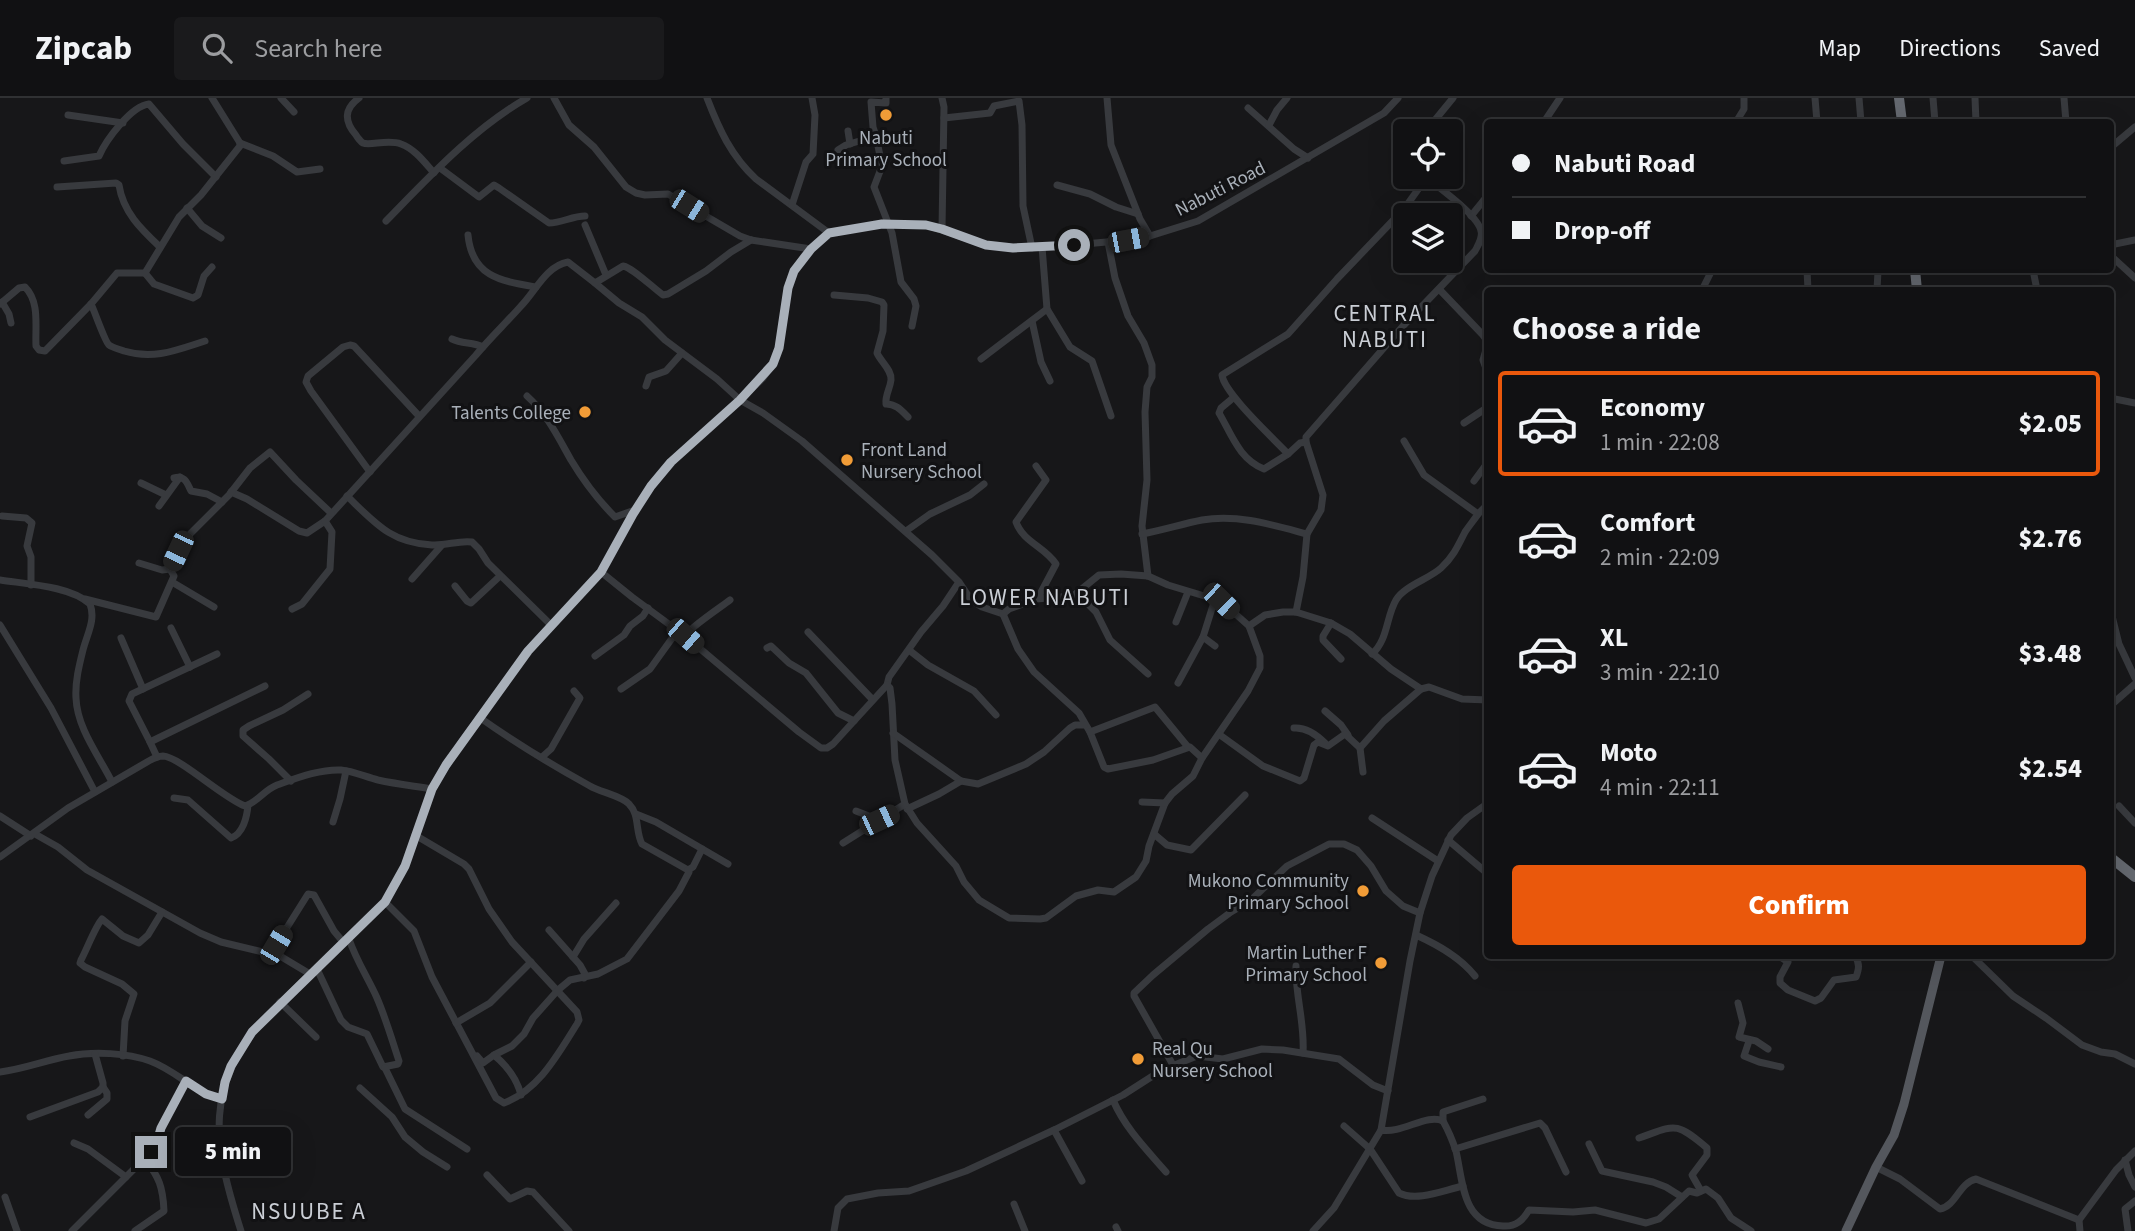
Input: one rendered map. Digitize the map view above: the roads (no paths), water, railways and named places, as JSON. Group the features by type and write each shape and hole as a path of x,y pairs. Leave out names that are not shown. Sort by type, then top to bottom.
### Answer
{"highway":[{"path":"1899,98 1902,119"},
{"path":"2114,860 2135,877"}],"main road":[{"path":"1846,1231 1894,1135 1940,959"}],"street":[{"path":"212,98 240,143 273,156 297,172 320,169"},
{"path":"281,98 294,112"},
{"path":"359,98 348,108 346,114 350,128 361,142 365,144 387,141 410,148 478,197 494,185 549,223 562,222 572,216 585,216"},
{"path":"386,221 437,170 510,107 527,98"},
{"path":"554,98 569,125 594,147 626,187 636,194 668,194 740,236 811,249"},
{"path":"241,1231 224,1174 219,1135 225,1082 237,1055 252,1032 280,1002 385,902 405,866 432,789 479,717 528,651 601,572 651,486 671,462 740,400 773,364 779,348 788,288 794,271 811,249 829,233 756,179 736,158 720,130 707,98"},
{"path":"792,205 806,162 813,154 815,116 812,98"},
{"path":"886,98 886,103 871,102 873,127 882,166 874,187 892,233 901,282 916,306 912,326"},
{"path":"942,98 942,229"},
{"path":"1107,98 1111,145 1138,214 1150,236"},
{"path":"1269,125 1287,98"},
{"name":"Nabuti Road","path":"829,233 888,224 926,225 986,245 1032,248 1150,236 1198,221 1384,113 1398,98"},
{"path":"1436,119 1453,98"},
{"path":"1546,119 1560,98"},
{"path":"1738,119 1744,109 1744,98"},
{"path":"1815,98 1817,119"},
{"path":"1859,98 1861,119"},
{"path":"1933,98 1935,119"},
{"path":"1975,98 1976,119"},
{"path":"2064,98 2066,119"},
{"path":"64,161 99,156 109,137 148,101 183,144 216,177"},
{"path":"944,118 990,113 993,102 1019,101 1023,147 1023,206 1032,248"},
{"path":"1248,108 1308,158"},
{"path":"68,115 123,122"},
{"path":"2114,145 2135,127"},
{"path":"848,131 850,144"},
{"path":"838,150 876,136"},
{"path":"145,273 187,208 216,177 240,143"},
{"path":"57,187 116,183 133,221 160,247"},
{"path":"1057,185 1090,194 1115,207 1138,214"},
{"path":"1289,454 1233,398 1222,380 1222,375 1288,334 1404,209 1418,189"},
{"path":"1441,189 1484,232"},
{"path":"1471,216 1484,200"},
{"path":"187,208 202,226 221,238"},
{"path":"585,225 606,275"},
{"path":"468,235 476,263 485,272 496,278 536,287"},
{"path":"1296,612 1307,534 1321,510 1323,495 1306,437 1475,251 1484,235"},
{"path":"595,283 623,266 628,266 651,287 663,295 668,294 751,240"},
{"path":"2114,244 2135,240"},
{"path":"1108,242 1115,278 1128,316 1144,343 1152,365 1145,412 1147,480 1142,534 1147,576"},
{"path":"1042,247 1047,309 1070,347 1092,361 1111,415"},
{"path":"2114,259 2135,278"},
{"path":"231,492 307,533 325,521 549,273 564,262 571,263 620,303 642,317 681,353 740,400 802,441 906,531 959,582 971,600 1003,614 1020,653 1034,672 1076,709 1090,732 1101,763 1108,769 1153,760 1188,747 1193,747 1202,758"},
{"path":"10,323 9,314 1,303 19,288 28,289 35,304 36,346 42,351 91,304 118,272 145,273 154,284 193,298 198,295 204,276 212,268"},
{"path":"1439,289 1484,337"},
{"path":"834,295 868,298 884,304 883,331 877,353 890,373 886,404 901,409 908,417"},
{"path":"91,304 104,338 114,348 139,355 152,355 168,353 205,341"},
{"path":"981,359 1047,309"},
{"path":"1032,321 1041,362 1050,381"},
{"path":"452,340 483,347"},
{"path":"370,472 311,391 306,382 308,376 343,347 355,346 419,416"},
{"path":"646,386 649,376 666,371 681,353"},
{"path":"527,397 540,408 603,505 615,517 635,510"},
{"path":"1233,398 1219,413 1236,447 1247,459 1264,469 1289,454 1300,443 1306,442"},
{"path":"2114,399 2135,403"},
{"path":"1464,423 1484,410"},
{"path":"1404,441 1424,475 1478,514"},
{"path":"170,569 190,534 222,502 250,468 270,452 331,513"},
{"path":"1037,466 1046,480 1016,522 1023,535 1056,564 1038,598"},
{"path":"1474,481 1484,466"},
{"path":"159,506 177,477 185,480 191,491 207,494 222,502"},
{"path":"141,483 166,495"},
{"path":"906,531 930,514 970,495 984,484"},
{"path":"347,496 392,536 419,543 442,545 472,542 500,576 551,625"},
{"path":"1372,654 1387,628 1396,600 1434,574 1453,556 1484,507"},
{"path":"2,516 26,518 32,523 27,546 31,557 31,585"},
{"path":"1142,534 1204,520 1240,519 1268,523 1307,534"},
{"path":"292,609 302,604 330,569 332,533 325,521"},
{"path":"412,579 442,545"},
{"path":"139,563 162,570 170,569"},
{"path":"85,599 156,617 174,576 170,569"},
{"path":"601,572 678,630 821,748 833,744 887,685 889,677 959,582"},
{"path":"887,685 890,688 892,704 895,760 906,807 930,839 956,866 964,883 976,897 1016,920 1046,918 1076,896 1092,891 1114,892 1136,877 1146,861 1165,803 1193,776 1260,668 1260,656 1249,626 1221,601 1147,576 1121,573 1099,575 1073,596 1038,598 1003,614"},
{"path":"455,586 471,603 500,576"},
{"path":"0,580 78,595 90,604 93,617 76,683 78,712 112,782"},
{"path":"172,582 214,607"},
{"path":"1176,622 1188,592"},
{"path":"1077,593 1096,612 1110,640 1148,674"},
{"path":"1178,683 1203,636 1215,599"},
{"path":"685,636 688,630 699,625 730,600"},
{"path":"595,656 624,635 648,608"},
{"path":"1249,626 1265,615 1296,612 1331,623 1350,634 1372,654 1421,689"},
{"path":"1331,623 1323,640 1341,659"},
{"path":"2114,624 2119,644 2135,678"},
{"path":"0,625 51,708 95,792"},
{"path":"171,628 190,667"},
{"path":"621,689 650,669 678,630"},
{"path":"808,632 872,699"},
{"path":"1203,636 1215,646"},
{"path":"121,638 144,689"},
{"path":"767,648 771,646 789,663 806,673 838,713 854,721"},
{"path":"909,650 974,691 996,715"},
{"path":"157,757 130,701 132,695 217,654"},
{"path":"2114,702 2135,684"},
{"path":"150,741 265,686"},
{"path":"1360,748 1421,689 1429,687 1462,699 1484,700"},
{"path":"542,757 551,750 580,698 574,691"},
{"path":"290,781 243,736 243,730 308,694"},
{"path":"1090,732 1155,707 1188,747"},
{"path":"1325,711 1360,748 1363,772"},
{"path":"479,717 505,736 591,787 625,800 636,814 656,822 727,864"},
{"path":"893,733 961,781 983,783 1026,764 1044,752 1070,728 1084,724"},
{"path":"1294,728 1301,727 1328,746"},
{"path":"1328,746 1345,734 1348,735"},
{"path":"1220,735 1263,766 1297,781 1304,778 1314,745 1318,742 1328,746"},
{"path":"0,857 68,808 157,757 174,760 242,805 248,805 269,789 328,771 346,771 432,789"},
{"path":"332,822 346,771"},
{"path":"843,843 879,820 961,781"},
{"path":"1154,834 1167,845 1192,850 1245,795"},
{"path":"174,798 188,800 231,838 237,835 246,820 248,805"},
{"path":"1142,802 1165,803"},
{"path":"1313,1231 1334,1208 1381,1130 1420,912 1448,840 1467,818 1484,806"},
{"path":"2119,806 2135,823"},
{"path":"856,811 879,820"},
{"path":"636,814 642,844 688,870"},
{"path":"0,816 58,848 87,870 210,938 273,954 313,972 341,1020 348,1027 367,1034 405,1109 467,1149"},
{"path":"1372,818 1438,860"},
{"path":"385,902 414,931 432,977 499,1101 504,1102 520,1095 533,1086 579,1020 575,1009 512,942 464,864 415,835"},
{"path":"1448,840 1484,871"},
{"path":"1173,1065 1134,996 1135,993 1220,919 1250,901 1291,864 1329,844 1349,845 1366,859 1386,891 1403,906 1420,912"},
{"path":"468,1045 482,1063 512,1046 558,990 570,980 598,974 628,959 679,891 688,870 693,867 702,849"},
{"path":"273,954 308,894 313,895 334,931 346,941 379,1003 399,1061 385,1068"},
{"path":"573,957 584,939 616,903"},
{"path":"123,1056 125,1021 134,995 122,984 81,965 81,960 102,919 123,936 139,943 148,935 162,912"},
{"path":"549,930 584,971 584,978"},
{"path":"1416,935 1452,953 1475,976"},
{"path":"1784,959 1788,962 1780,977 1780,983 1788,990 1815,1002 1834,980 1856,978 1859,970 1857,959"},
{"path":"1975,959 2013,996 2082,1045 2115,1054 2135,1064"},
{"path":"456,1023 490,1003 531,962"},
{"path":"1296,966 1297,994 1304,1037 1303,1053"},
{"path":"280,1002 316,1037"},
{"path":"1738,1003 1742,1023 1739,1037 1756,1041 1768,1049"},
{"path":"1749,1041 1744,1056 1781,1067"},
{"path":"834,1231 838,1208 847,1199 909,1191 941,1181 1054,1130 1173,1065 1197,1056 1227,1059 1262,1049 1303,1053 1341,1060 1373,1085 1388,1091"},
{"path":"88,1115 107,1099 95,1055"},
{"path":"494,1055 506,1066 519,1087 520,1095"},
{"path":"0,1072 69,1056 123,1056 158,1064 206,1094 222,1099"},
{"path":"72,1231 154,1147 186,1081"},
{"path":"30,1117 94,1094 103,1087"},
{"path":"360,1088 392,1117 405,1137 447,1167"},
{"path":"1483,1099 1443,1112 1443,1121 1455,1149 1472,1211 1487,1228 1506,1227 1520,1222 1529,1210 1534,1209 1555,1212 1595,1210 1646,1223 1654,1222 1669,1212 1689,1191 1697,1193 1706,1189 1713,1193 1731,1217 1751,1231"},
{"path":"1113,1100 1130,1132 1166,1172"},
{"path":"1381,1130 1395,1131 1434,1118 1443,1121"},
{"path":"1455,1149 1540,1123 1566,1172"},
{"path":"1344,1126 1370,1149 1399,1194 1414,1196 1463,1186"},
{"path":"1639,1138 1674,1127 1688,1133 1707,1148 1707,1155 1692,1175 1701,1191"},
{"path":"1054,1130 1082,1181"},
{"path":"74,1143 88,1149 126,1177"},
{"path":"1589,1144 1602,1171 1666,1186 1682,1197"},
{"path":"2080,1231 2079,1220 2116,1170 2135,1151"},
{"path":"135,1231 164,1211 160,1182 145,1158"},
{"path":"2125,1160 2135,1187"},
{"path":"1876,1167 1900,1179 1940,1209 1948,1206 1966,1184 1976,1178 2079,1220"},
{"path":"486,1175 510,1199 527,1191 533,1192 569,1231"},
{"path":"5,1197 17,1231"},
{"path":"2128,1231 2125,1209 2135,1201"},
{"path":"1014,1204 1025,1231"},
{"path":"1520,1222 1522,1231"}],"place":[{"name":"Nabuti Primary School","path":"886,115"},
{"name":"Talents College","path":"585,412"},
{"name":"Front Land Nursery School","path":"847,460"},
{"name":"Mukono Community Primary School","path":"1363,891"},
{"name":"Martin Luther F Primary School","path":"1381,963"},
{"name":"Real Qu Nursery School","path":"1138,1059"}],"district":[{"name":"CENTRAL NABUTI","path":"1385,326"},
{"name":"LOWER NABUTI","path":"1045,597"},
{"name":"NSUUBE A","path":"309,1211"}]}
